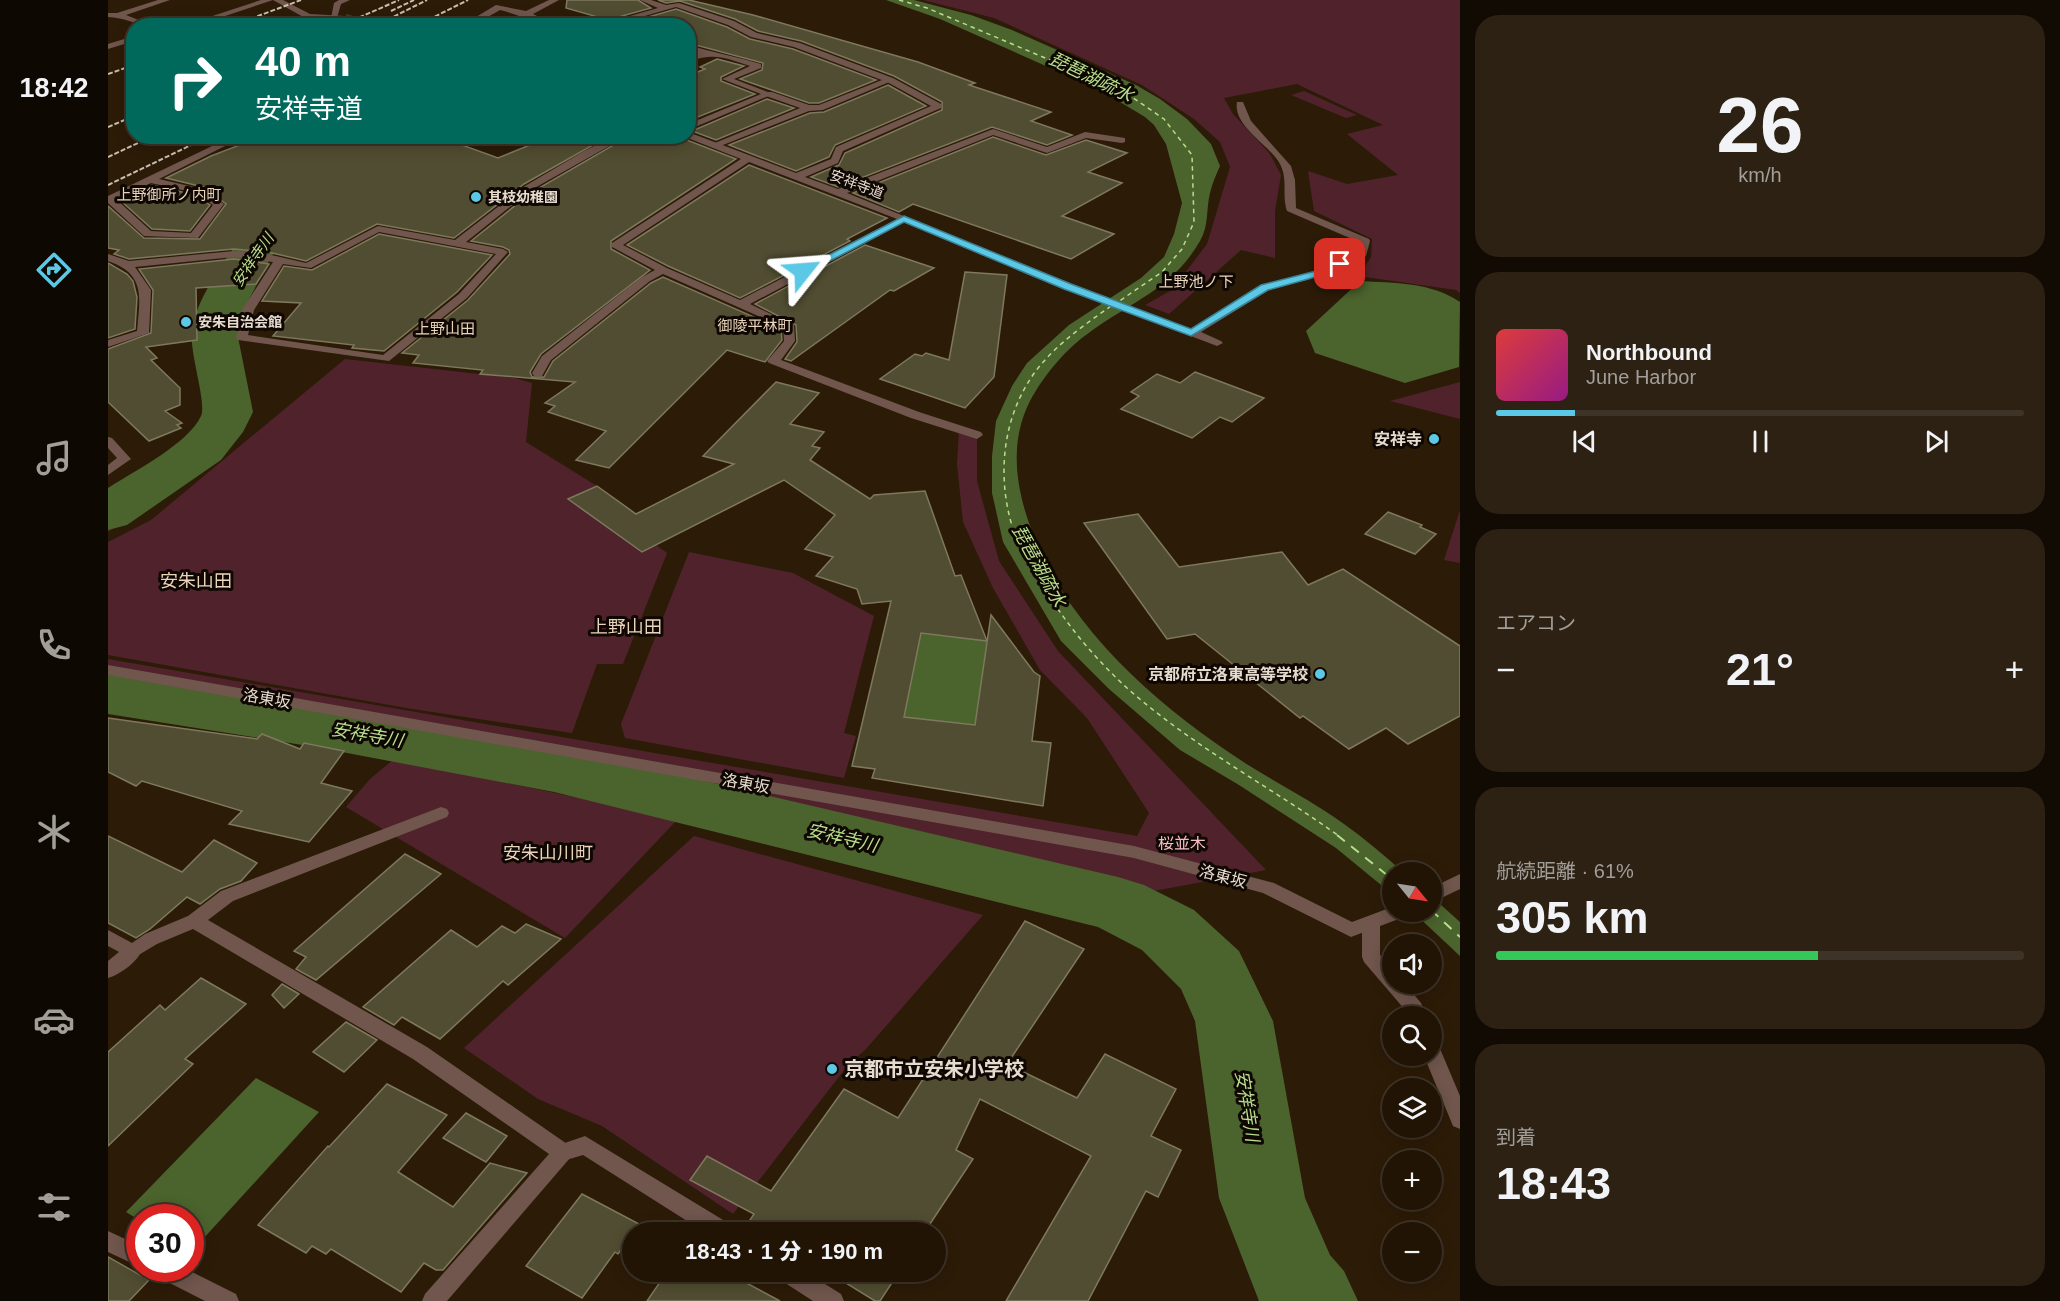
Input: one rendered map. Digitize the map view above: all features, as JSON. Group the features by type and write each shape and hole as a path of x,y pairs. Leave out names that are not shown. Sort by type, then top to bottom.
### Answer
{"street":[{"path":"108,15 118,15 166,0"},
{"path":"211,18 269,0"},
{"path":"277,0 308,16 345,18"},
{"path":"334,16 338,3 346,0"},
{"path":"527,14 555,0"},
{"path":"644,0 666,8"},
{"path":"634,18 676,5 731,23 754,35 797,45 890,80 938,106 838,148 836,161 796,177"},
{"path":"479,18 499,7 536,18"},
{"path":"118,15 127,18"},
{"path":"108,47 126,41"},
{"path":"696,49 717,53 758,66 726,79 808,108 820,108 890,80"},
{"path":"696,56 705,52"},
{"path":"696,124 769,94"},
{"path":"1191,333 1264,288 1319,273 1361,256 1365,241 1291,209 1290,174 1277,153 1240,114 1239,104"},
{"path":"715,145 808,108"},
{"path":"837,193 993,132 1047,150 1085,135 1122,140"},
{"name":"安祥寺道","path":"696,138 1218,343"},
{"path":"151,180 199,191 219,204 194,236 148,234 109,200 225,144"},
{"path":"458,243 528,188 606,144"},
{"path":"749,158 616,245 663,270 788,324 792,332 790,342 773,361 915,415 977,435"},
{"path":"743,303 904,219"},
{"path":"108,257 128,264 234,254 273,259 307,266 378,229 503,252 474,287 440,318 385,359 242,338 248,310 273,259"},
{"path":"108,344 143,333 146,290 128,264"},
{"path":"538,373 546,358 646,279 663,270"},
{"path":"108,441 125,459 108,471"},
{"name":"洛東坂","path":"108,670 1134,852 1268,888 1351,930 1382,919"},
{"path":"108,971 151,939 194,921 227,896 441,813"},
{"path":"1442,890 1460,881"},
{"path":"194,921 420,1053 563,1152"},
{"path":"1371,923 1371,957 1382,970"},
{"path":"108,937 132,952"},
{"path":"1402,994 1412,1006"},
{"path":"1438,1066 1460,1120"},
{"path":"433,1301 563,1152 585,1145 708,1222"},
{"path":"108,1241 126,1250"},
{"path":"190,1282 228,1301"},
{"path":"803,1282 833,1301"}],"green space":[{"path":"923,0 1460,0 1460,293 1456,290 1358,276 1371,257 1372,239 1314,211 1308,171 1347,184 1398,175 1347,134 1383,125 1297,84 1224,98 1233,114 1270,154 1281,175 1275,211 1275,258 1241,250 1169,314 1145,305 1172,290 1207,244 1230,167 1220,142 1194,119 1142,85 994,18"},
{"path":"1304,91 1357,115 1346,118 1291,95"},
{"path":"345,359 515,378 532,383 526,442 597,486 642,552 656,545 667,553 623,664 597,664 572,733 412,709 108,655 108,542 151,520"},
{"path":"1460,382 1460,419 1390,401"},
{"name":"桜並木","path":"959,430 977,435 977,481 999,561 1058,651 1266,870 1138,894 857,843 703,803 554,769 315,725 108,693 108,659 1137,836 1149,813 1087,718 1040,670 993,588 963,522 957,464"},
{"path":"203,449 205,462 108,532 108,513"},
{"path":"1460,510 1460,563 1444,560"},
{"path":"689,552 793,573 874,616 844,733 856,736 844,778 625,738 621,724"},
{"path":"394,759 678,819 565,938 346,807 370,779"},
{"path":"694,836 983,915 866,1049 848,1065 733,1214 602,1126 538,1099 464,1048"}],"water":[{"name":"琵琶湖疏水","path":"886,0 914,0 971,15 1012,30 1136,85 1187,119 1211,144 1220,166 1211,190 1206,223 1200,241 1189,258 1163,284 1078,341 1041,383 1030,401 1019,431 1017,462 1020,493 1043,559 1082,620 1106,648 1158,698 1215,743 1332,816 1390,860 1392,862 1382,862 1382,886 1336,848 1180,750 1109,689 1061,641 1003,542 992,493 992,456 996,421 1012,386 1027,363 1069,325 1141,278 1164,257 1174,234 1182,203 1166,144 1154,125 1145,117 1100,90 940,19"},
{"path":"1360,281 1425,287 1449,295 1460,302 1459,367 1405,383 1315,353 1306,331"},
{"path":"921,633 987,641 975,725 904,717"},
{"path":"1442,906 1460,922 1460,956 1442,939 1442,934 1436,934 1424,922 1442,922"},
{"path":"256,1078 319,1112 204,1238 204,1204 134,1204"}],"building":[{"path":"567,0 638,0 651,8 615,18 601,18 566,8"},
{"path":"658,0 689,0 753,15 918,62 975,83 969,85 1051,112 1031,121 1072,135 1047,145 992,127 838,187 811,177 839,165 845,153 942,110 942,102 894,76 801,41 758,31 735,19 680,1 666,3"},
{"path":"676,9 727,27 750,39 793,49 876,80 819,103 809,103 740,79 762,70 763,63 696,45 696,18 645,18"},
{"path":"717,59 744,66 721,77 721,81 755,94 696,118 696,73 705,69 700,67"},
{"path":"888,85 926,106 835,145 829,157 796,171 729,145 810,113 824,112"},
{"path":"767,99 794,108 716,140 696,132 696,129"},
{"path":"993,137 1046,155 1086,140 1127,153 1088,172 1122,183 1062,216 1114,234 1071,259 913,204 899,212 853,193"},
{"path":"242,144 459,144 498,158 532,144 595,144 524,184 454,238 377,224 306,261 268,252 234,249 129,259 114,254 119,250 108,248 108,206 144,238 200,239 226,204 203,187 166,178"},
{"path":"615,144 696,144 736,159 611,241 611,249 650,270 541,354 530,372 532,377 544,377 553,361 651,283 663,277 781,329 782,340 765,362 727,350 609,468 576,460 606,431 548,412 555,406 545,403 575,382 480,374 483,370 413,363 419,355 402,353 468,300 510,254 509,250 503,247 471,241 532,192"},
{"path":"749,165 887,218 847,239 850,241 740,298 627,245"},
{"path":"151,185 195,195 210,205 190,231 152,229 121,201"},
{"path":"379,234 492,255 457,292 384,351 352,348 354,345 273,336 301,303 262,301 284,266 312,270"},
{"path":"865,245 934,268 894,291 890,290 791,361 785,359 797,342 796,325 755,304"},
{"path":"234,259 269,264 256,284 196,288 197,340 146,347 157,358 151,360 180,388 180,405 165,411 182,423 177,425 181,428 149,441 108,402 108,349 151,333 153,290 139,269"},
{"path":"108,263 127,274 133,281 137,297 135,329 108,338"},
{"path":"965,272 1007,275 994,377 965,408 880,379 915,354 922,356 926,353 949,360"},
{"path":"1195,372 1264,398 1232,422 1220,417 1192,438 1121,409 1139,396 1131,392 1157,374 1180,383"},
{"path":"776,382 819,393 790,424 824,432 812,446 820,448 810,460 870,499 874,495 925,491 955,576 961,575 987,641 921,633 904,717 975,725 991,615 1034,672 1040,676 1032,741 1051,743 1043,806 872,778 875,769 852,766 891,601 862,604 857,589 816,576 833,557 805,549 835,515 784,480 642,552 568,499 597,486 636,514 734,464 703,456"},
{"path":"1388,512 1422,525 1420,527 1436,534 1415,554 1365,534"},
{"path":"1138,514 1179,567 1282,552 1308,585 1343,569 1460,646 1460,716 1408,744 1386,728 1349,749 1303,716 1300,718 1195,634 1167,639 1084,523"},
{"path":"108,718 257,739 262,734 300,749 304,743 344,751 321,783 352,791 309,842 229,824 242,811 142,781 136,786 108,772"},
{"path":"108,836 182,872 214,840 257,863 241,881 220,889 200,904 187,897 136,938 108,923"},
{"path":"405,854 441,874 316,980 296,969 306,957 294,951"},
{"path":"1025,921 1084,949 1007,1064 1077,1098 1105,1054 1176,1089 1151,1136 1181,1150 1158,1197 1146,1191 1088,1301 1006,1301 1091,1156 980,1099 956,1150 973,1159 931,1222 749,1222 754,1214 690,1180 707,1156 771,1191 844,1089 898,1118"},
{"path":"526,924 561,939 508,985 503,981 440,1039 402,1017 394,1025 363,1007 451,930 477,947 502,926 515,933"},
{"path":"201,978 246,1004 185,1059 193,1064 108,1146 108,1052 160,1005 165,1010"},
{"path":"282,984 299,994 284,1008 272,995"},
{"path":"346,1022 377,1040 344,1072 313,1052"},
{"path":"387,1084 447,1115 398,1172 453,1207 490,1163 527,1173 443,1270 436,1270 424,1263 401,1292 331,1249 326,1254 312,1246 306,1253 258,1225"},
{"path":"466,1113 507,1136 486,1162 443,1138"},
{"path":"582,1194 635,1222 622,1222 622,1248 618,1254 615,1252 582,1298 526,1266"},
{"path":"108,1257 126,1267 126,1282 147,1282 129,1301 108,1301"},
{"path":"660,1282 745,1282 780,1301 647,1301"},
{"path":"844,1282 892,1282 880,1301 875,1301"}],"waterway":[{"name":"安祥寺川","path":"108,513 203,449 221,427 228,412 215,337 219,313 237,276 276,220 300,191"},
{"name":"安祥寺川","path":"108,693 315,725 554,769 1118,904 1168,930 1212,972 1234,1021 1262,1198 1297,1284 1312,1301"}],"ferry route":[{"path":"899,0 927,8 1123,91 1164,119 1192,155 1194,222 1182,249 1162,272 1118,302"},
{"path":"1111,306 1075,332 1043,362 1017,403 1004,459 1006,498 1017,539 1063,616 1100,661 1127,688 1178,729 1339,836"},
{"path":"1337,835 1382,871"},
{"path":"1442,920 1460,937"}],"railway":[{"path":"253,18 301,0"},
{"path":"358,18 399,0"},
{"path":"391,11 414,0"},
{"path":"391,18 427,0"},
{"path":"432,18 468,0"},
{"path":"108,74 126,68"},
{"path":"108,127 126,119"},
{"path":"108,157 136,144"},
{"path":"108,185 193,144"}],"place":[{"name":"其枝幼稚園","path":"476,197"},
{"name":"安朱自治会館","path":"186,322"},
{"name":"安祥寺","path":"1434,439"},
{"name":"京都府立洛東高等学校","path":"1320,674"},
{"name":"京都市立安朱小学校","path":"832,1069"}],"district":[{"name":"上野御所ノ内町","path":"169,195"},
{"name":"上野池ノ下","path":"1196,282"},
{"name":"御陵平林町","path":"755,326"},
{"name":"上野山田","path":"445,329"},
{"name":"安朱山田","path":"196,581"},
{"name":"上野山田","path":"626,627"},
{"name":"安朱山川町","path":"548,853"}],"route":[{"path":"803,271 904,219 1191,333 1264,288 1319,273 1340,264"}]}
